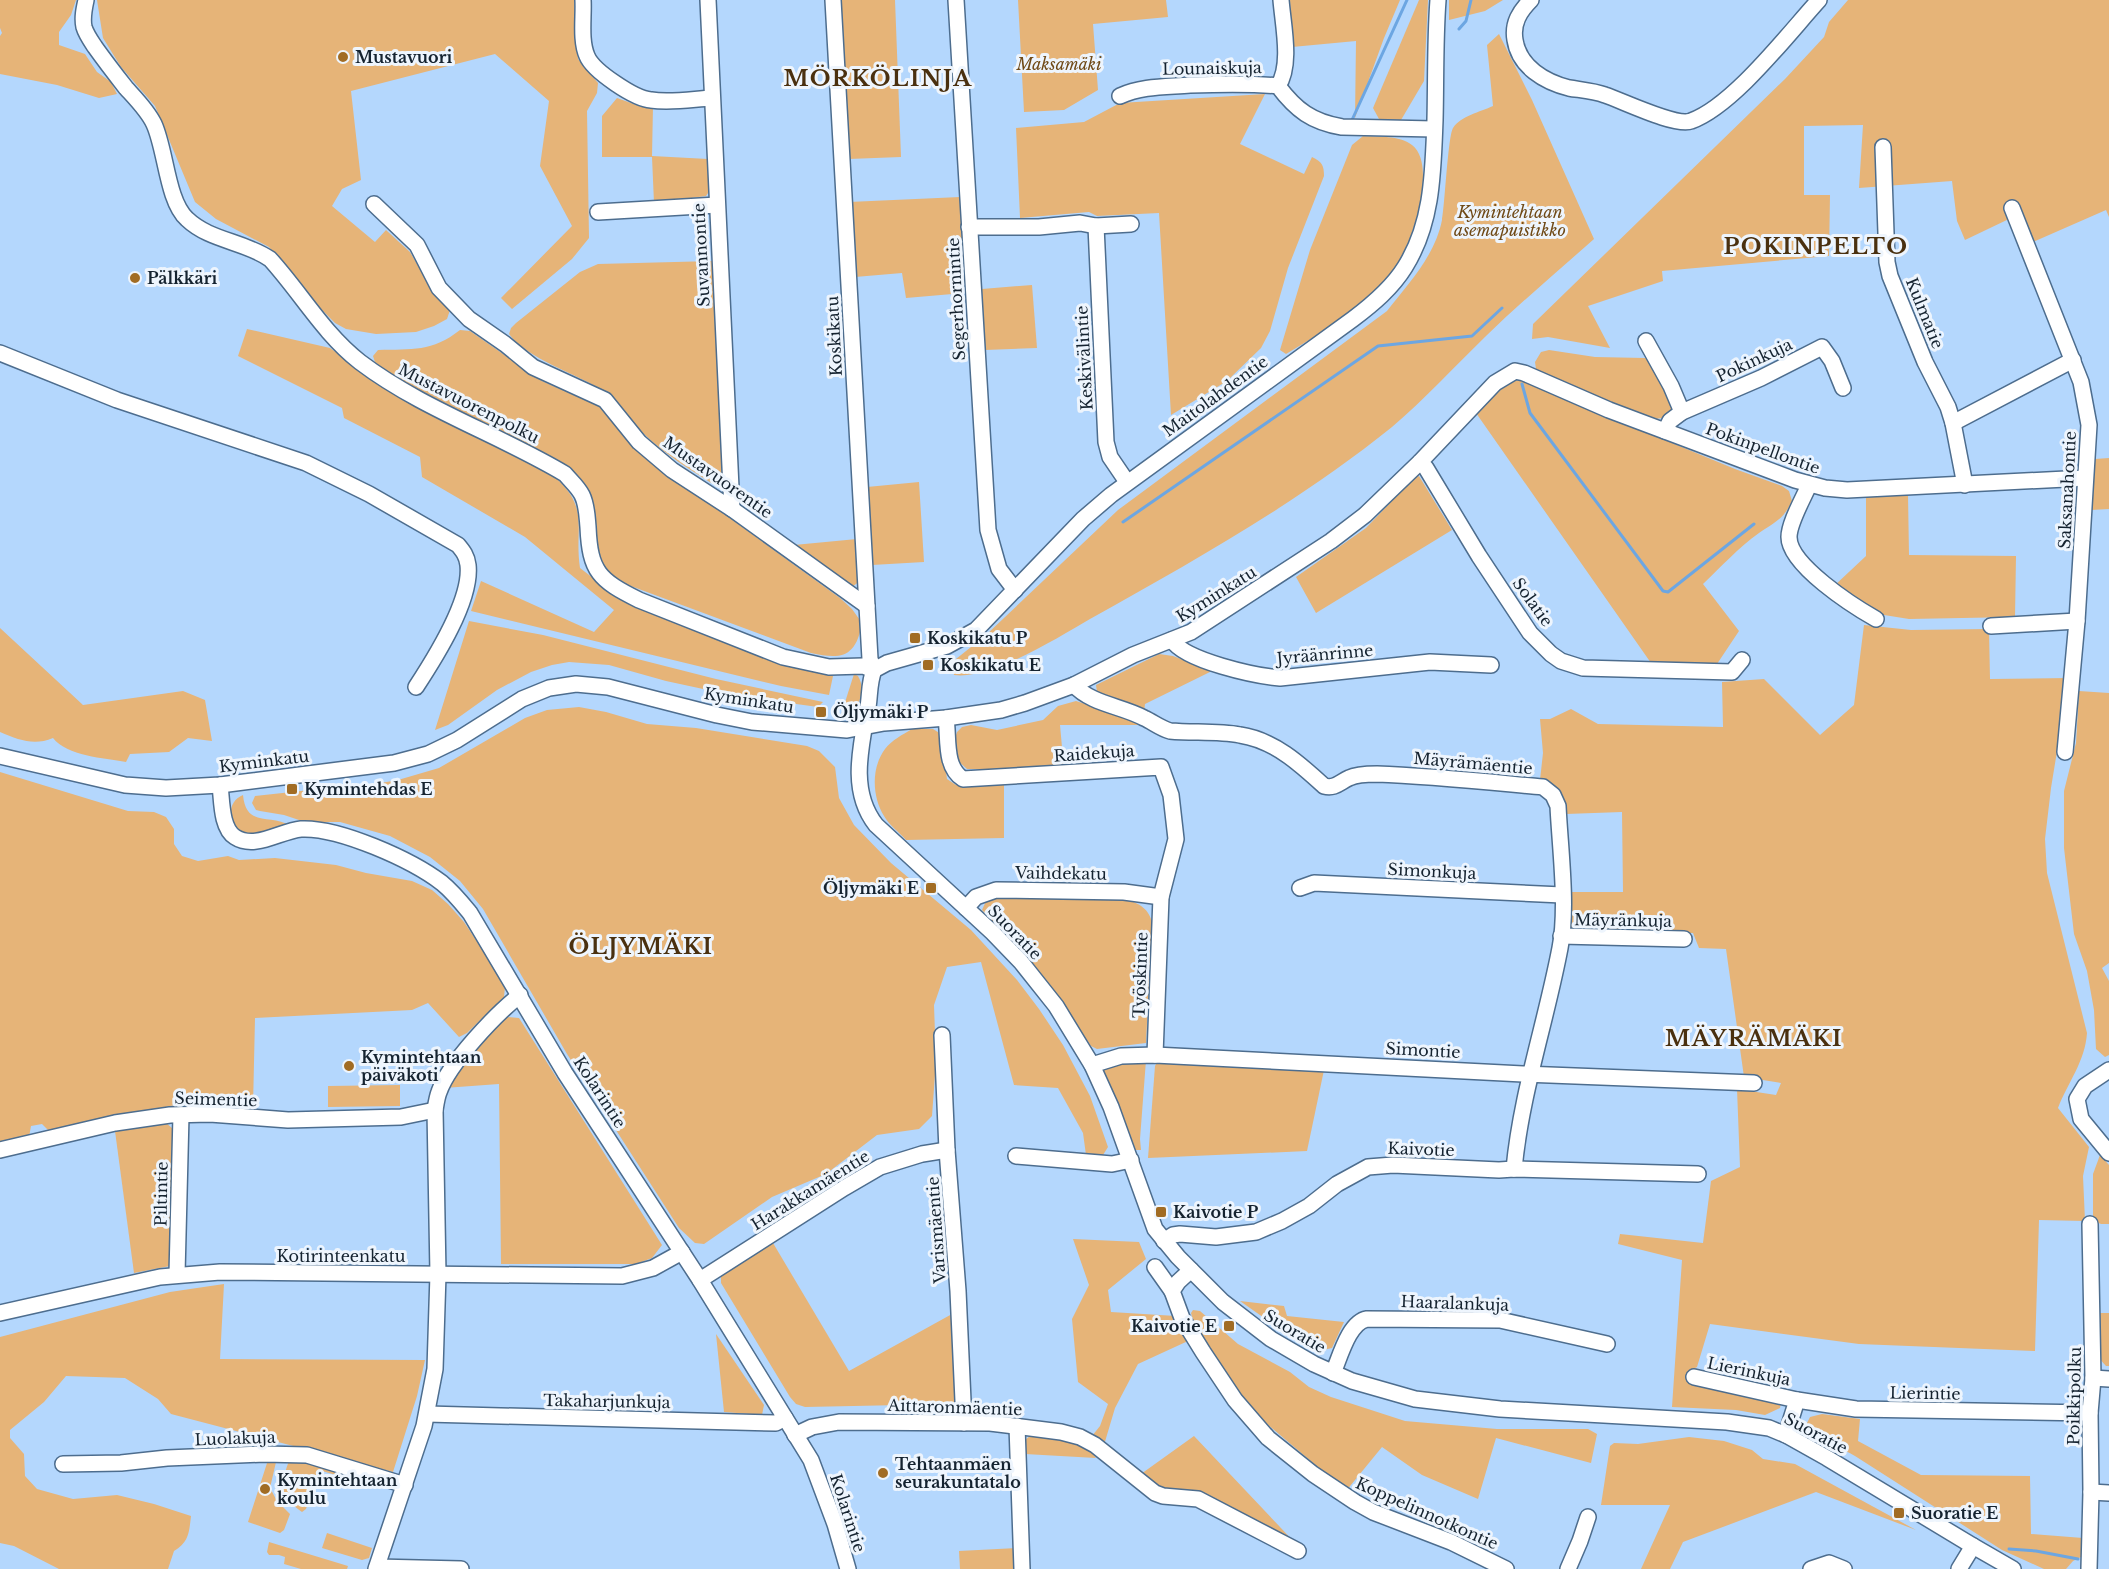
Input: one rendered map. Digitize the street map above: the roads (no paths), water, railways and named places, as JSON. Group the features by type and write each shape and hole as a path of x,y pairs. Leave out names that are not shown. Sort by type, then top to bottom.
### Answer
{"street":[{"name":"Mustavuorenpolku","path":"86,0 84,30 107,65 153,123 165,158 172,193 185,218 209,234 258,251 270,259 333,338 359,361 400,390 565,474 582,493 587,508 590,554 593,565 602,578 639,600 783,657 829,667 863,666 874,670"},
{"path":"583,0 584,47 587,58 594,67 614,82 650,100 712,98"},
{"name":"Suvannontie","path":"708,0 732,509"},
{"name":"Koskikatu","path":"833,0 870,659 874,670"},
{"name":"Segerhornintie","path":"956,0 988,530 999,569 1015,590"},
{"path":"1278,86 1283,79 1286,67 1281,0"},
{"name":"Maitolahdentie","path":"874,670 947,646 963,638 991,616 1083,519 1127,482 1353,319 1391,286 1405,267 1424,228 1431,188 1438,0"},
{"path":"1531,0 1516,18 1514,34 1516,48 1526,65 1542,78 1568,87 1601,93 1670,120 1689,123 1711,111 1738,89 1820,0"},
{"name":"Lounaiskuja","path":"1120,96 1132,91 1157,87 1237,83 1278,86 1290,101 1315,121 1342,127 1434,129"},
{"name":"Kulmatie","path":"1883,147 1887,262 1890,276 1925,362 1948,407 1965,485"},
{"name":"Mustavuorentie","path":"374,204 417,245 439,288 469,319 533,367 605,400 639,442 672,470 732,509 867,606"},
{"path":"598,212 717,205"},
{"name":"Saksanahontie","path":"2012,208 2081,382 2089,424 2077,621 2065,752"},
{"path":"969,227 1039,227 1080,223 1096,226 1131,224"},
{"name":"Keskivälintie","path":"1096,226 1106,442 1110,457 1127,482"},
{"path":"1646,341 1671,386 1682,412"},
{"name":"Pokinkuja","path":"1665,431 1671,421 1682,412 1761,378 1822,347 1832,361 1843,388"},
{"path":"0,354 117,400 306,463 369,494 458,545 466,554 468,564 468,575 462,599 443,644 416,687"},
{"path":"1953,423 2073,360"},
{"name":"Pokinpellontie","path":"1515,371 1665,431 1809,484 1847,490 2085,478"},
{"name":"Kyminkatu","path":"0,756 125,785 166,788 220,786 394,763 428,754 457,740 522,699 549,688 564,685 608,687 752,722 847,730 884,723 946,718 1001,710 1074,685 1133,655 1207,623 1331,541 1365,514 1420,462 1495,383 1515,371"},
{"name":"Solatie","path":"1420,462 1426,468 1479,556 1530,633 1561,661 1583,668 1732,672 1742,660"},
{"path":"1809,484 1801,506 1790,525 1789,540 1795,552 1815,575 1846,602 1876,619"},
{"path":"1991,626 2077,621"},
{"name":"Jyräänrinne","path":"1172,640 1181,650 1204,660 1280,678 1430,662 1491,664"},
{"path":"864,728 874,670"},
{"name":"Mäyrämäentie","path":"1074,685 1081,694 1144,718 1170,732 1239,734 1267,743 1300,764 1324,786 1334,787 1357,776 1374,774 1543,787 1553,795 1558,806 1562,936 1531,1074 1514,1169"},
{"name":"Raidekuja","path":"946,718 952,767 957,776 963,779 1161,767 1171,795 1176,839 1161,897"},
{"name":"Suoratie","path":"864,728 860,755 860,784 864,804 871,819 1021,962 1056,1006 1092,1065 1111,1107 1149,1216 1164,1241 1223,1302 1253,1327 1292,1352 1333,1373 1398,1395 1500,1409 1727,1422 1770,1428 1786,1435 2013,1569"},
{"name":"Kolarintie","path":"220,786 226,826 236,838 253,842 299,829 325,831 363,843 408,862 435,878 458,898 470,913 565,1073 700,1280 811,1460 822,1486 848,1569"},
{"name":"Simonkuja","path":"1300,888 1314,883 1562,895"},
{"name":"Vaihdekatu","path":"966,908 976,897 996,890 1124,892 1161,897"},
{"name":"Työskintie","path":"1155,1054 1161,897"},
{"name":"Mäyränkuja","path":"1562,936 1684,939"},
{"path":"461,1569 377,1568 427,1414 435,1369 438,1274 435,1110 438,1092 463,1054 506,1006 520,995"},
{"name":"Varismäentie","path":"942,1035 947,1150 956,1244 964,1423"},
{"name":"Simontie","path":"1092,1065 1121,1056 1155,1054 1754,1083"},
{"path":"2109,1070 2082,1090 2077,1099 2078,1110 2087,1128 2109,1154"},
{"name":"Seimentie","path":"0,1150 116,1123 185,1114 244,1115 288,1120 401,1117 435,1110"},
{"name":"Piltintie","path":"177,1274 185,1114"},
{"name":"Harakkamäentie","path":"700,1280 871,1171 892,1161 947,1150"},
{"path":"1016,1156 1113,1164 1131,1160"},
{"name":"Kaivotie","path":"1164,1241 1180,1233 1216,1237 1256,1232 1309,1206 1345,1179 1368,1167 1393,1165 1499,1170 1698,1174"},
{"name":"Poikkipolku","path":"2089,1569 2090,1413 2093,1378 2090,1224"},
{"name":"Kotirinteenkatu","path":"0,1312 177,1274 220,1272 622,1276 654,1268 682,1252"},
{"name":"Koppelinnotkontie","path":"1155,1267 1172,1291 1182,1318 1203,1352 1235,1400 1268,1438 1313,1474 1354,1502 1373,1512 1451,1542 1506,1569"},
{"path":"1172,1291 1191,1270"},
{"name":"Haaralankuja","path":"1333,1373 1352,1328 1359,1321 1367,1319 1500,1320 1606,1344"},
{"name":"Lierinkuja","path":"1694,1377 1797,1400"},
{"path":"2093,1378 2109,1378"},
{"path":"1786,1435 1797,1400"},
{"name":"Lierintie","path":"1797,1400 1856,1409 2090,1413"},
{"name":"Takaharjunkuja","path":"427,1414 776,1423 785,1418"},
{"name":"Aittaronmäentie","path":"795,1435 812,1427 839,1422 964,1423 1017,1426 1061,1432 1080,1437 1104,1451 1155,1493 1163,1496 1198,1499 1298,1551"},
{"path":"1017,1426 1022,1569"},
{"name":"Luolakuja","path":"63,1464 122,1463 264,1454 308,1455 405,1485"},
{"path":"2091,1492 2109,1493"},
{"path":"1568,1569 1588,1517"},
{"path":"1959,1569 1973,1546"},
{"path":"1811,1569 1829,1563 1844,1569"}],"waterway":[{"path":"1352,120 1407,0"},
{"path":"1459,29 1466,21 1471,0"},
{"path":"1123,522 1378,346 1472,336 1502,308"},
{"path":"1522,384 1530,413 1663,591 1668,592 1754,524"},
{"path":"2009,1549 2036,1551 2078,1559"}],"place":[{"name":"Mustavuori","path":"343,57"},
{"name":"Pälkkäri","path":"135,278"},
{"name":"Koskikatu P","path":"915,638"},
{"name":"Koskikatu E","path":"928,665"},
{"name":"Öljymäki P","path":"821,712"},
{"name":"Kymintehdas E","path":"292,789"},
{"name":"Öljymäki E","path":"931,888"},
{"name":"Kymintehtaan päiväkoti","path":"349,1066"},
{"name":"Kaivotie P","path":"1161,1212"},
{"name":"Kaivotie E","path":"1229,1326"},
{"name":"Tehtaanmäen seurakuntatalo","path":"883,1473"},
{"name":"Kymintehtaan koulu","path":"265,1489"},
{"name":"Suoratie E","path":"1899,1513"}],"district":[{"name":"MÖRKÖLINJA","path":"878,78"},
{"name":"POKINPELTO","path":"1816,246"},
{"name":"ÖLJYMÄKI","path":"641,946"},
{"name":"MÄYRÄMÄKI","path":"1754,1038"}],"park label":[{"name":"Maksamäki","path":"1059,64"},
{"name":"Kymintehtaan asemapuistikko","path":"1510,221"}]}
